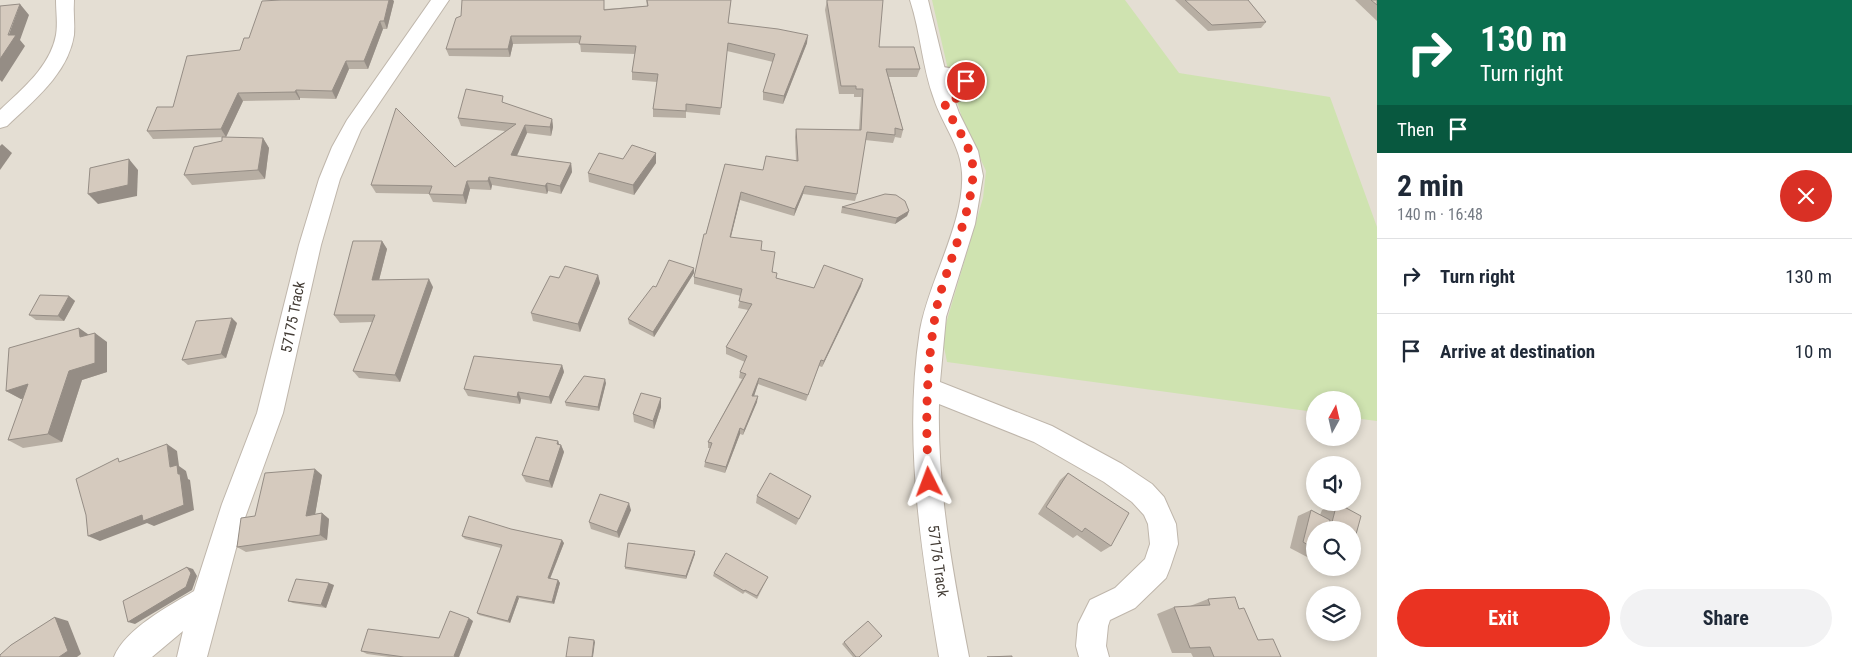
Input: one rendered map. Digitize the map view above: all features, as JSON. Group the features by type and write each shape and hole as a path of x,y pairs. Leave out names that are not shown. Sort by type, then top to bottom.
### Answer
{"street":[{"path":"0,121 54,64 62,50 65,37 65,0"},
{"name":"57175 Track","path":"192,657 206,600 243,484 261,443 277,388 291,332 301,276 329,178 343,146 360,117 440,0"},
{"name":"57176 Track","path":"919,0 944,102 971,157 973,177 957,244 937,308 930,345 927,388 926,431 930,499 942,588 954,657"},
{"path":"927,388 1043,434 1113,473 1142,493 1154,506 1162,524 1164,544 1156,568 1125,598 1100,610 1093,624 1091,646 1094,657"},
{"path":"129,657 166,625 206,600"}],"shaded area":[{"path":"0,0 1377,0 1377,657 0,657"}],"green space":[{"path":"932,0 1125,0 1179,73 1330,97 1377,227 1377,421 1361,419 1361,391 1306,391 1306,411 947,362 942,337 983,198 986,171 962,118 949,74"}],"building":[{"path":"389,0 384,21 380,21 364,61 346,61 332,91 296,90 295,92 238,93 221,129 147,131 157,107 173,107 187,56 240,50 244,38 249,38 262,1"},
{"path":"462,0 604,0 604,10 648,6 647,0 731,0 728,23 808,35 784,96 763,92 775,54 728,43 721,108 686,104 686,111 653,109 658,74 632,72 636,46 579,44 581,36 511,36 508,49 446,49 456,18 461,16"},
{"path":"827,0 883,0 879,47 914,47 920,69 886,69 903,130 895,128 895,135 867,132 857,194 805,186 795,209 741,192 730,237 762,241 761,250 775,252 772,272 777,273 776,278 814,288 824,265 863,279 824,361 821,360 808,395 759,378 752,396 758,396 744,430 740,428 726,467 705,462 712,443 708,442 746,374 740,372 747,356 726,347 752,304 739,301 742,289 694,277 704,234 706,234 725,164 763,170 766,156 798,161 796,129 861,130 863,89 856,89 856,86 841,86"},
{"path":"1185,0 1248,0 1266,22 1212,25"},
{"path":"20,4 8,35 16,35 0,59 0,6"},
{"path":"466,89 503,96 502,102 552,119 550,127 525,125 511,155 571,163 560,186 547,183 545,186 489,177 488,181 467,181 463,195 429,194 432,186 371,185 396,108 455,167 516,124 458,118"},
{"path":"222,137 263,138 258,170 184,175 194,147 222,141"},
{"path":"632,145 656,153 633,185 588,173 599,153 623,159"},
{"path":"129,159 128,185 88,194 90,168"},
{"path":"885,194 896,195 905,201 909,211 897,218 842,207"},
{"path":"353,241 382,241 372,280 429,279 395,375 353,371 375,315 334,315"},
{"path":"669,260 694,268 653,332 628,319 653,286 656,287"},
{"path":"565,266 598,275 578,324 531,313 550,276 559,278"},
{"path":"40,295 69,296 58,316 29,315"},
{"path":"232,318 221,354 182,360 196,321"},
{"path":"79,328 80,337 95,333 95,363 69,371 48,434 8,440 28,384 6,391 9,348"},
{"path":"474,356 562,365 549,397 518,392 517,397 464,389"},
{"path":"584,376 605,379 598,407 565,402"},
{"path":"641,393 661,398 653,421 633,414"},
{"path":"536,437 558,441 557,444 561,445 549,481 522,475"},
{"path":"167,444 170,467 177,465 178,474 180,474 184,505 143,521 142,515 88,536 86,515 76,479 118,458 119,462"},
{"path":"315,469 306,516 322,513 320,535 237,547 241,518 255,516 265,473"},
{"path":"770,473 811,496 799,519 757,496"},
{"path":"1068,473 1129,513 1111,546 1085,528 1082,532 1046,507"},
{"path":"600,494 629,503 617,532 589,522"},
{"path":"1311,511 1330,520 1330,521 1308,521"},
{"path":"1335,511 1352,511 1361,516 1360,521 1332,521"},
{"path":"469,516 511,529 562,540 548,578 558,580 552,602 517,596 508,621 477,613 502,545 462,536"},
{"path":"1306,530 1306,544 1303,542"},
{"path":"628,543 695,551 686,576 625,567"},
{"path":"726,553 768,577 757,596 744,591 714,573"},
{"path":"187,567 191,573 186,587 128,622 123,601"},
{"path":"296,579 329,583 321,605 288,601"},
{"path":"1235,597 1239,609 1244,608 1258,640 1273,639 1281,657 1214,657 1210,647 1190,648 1174,607 1210,605 1208,599"},
{"path":"450,611 469,618 454,656 456,657 404,657 361,651 368,629 439,638"},
{"path":"55,617 68,651 59,657 0,657 11,645"},
{"path":"868,621 882,636 859,657 856,657 844,642"},
{"path":"569,637 594,640 592,657 566,657"}],"route":[{"path":"929,482 926,431 930,345 937,308 957,244 973,177 971,157 944,102 960,97 963,94 966,81"}]}
